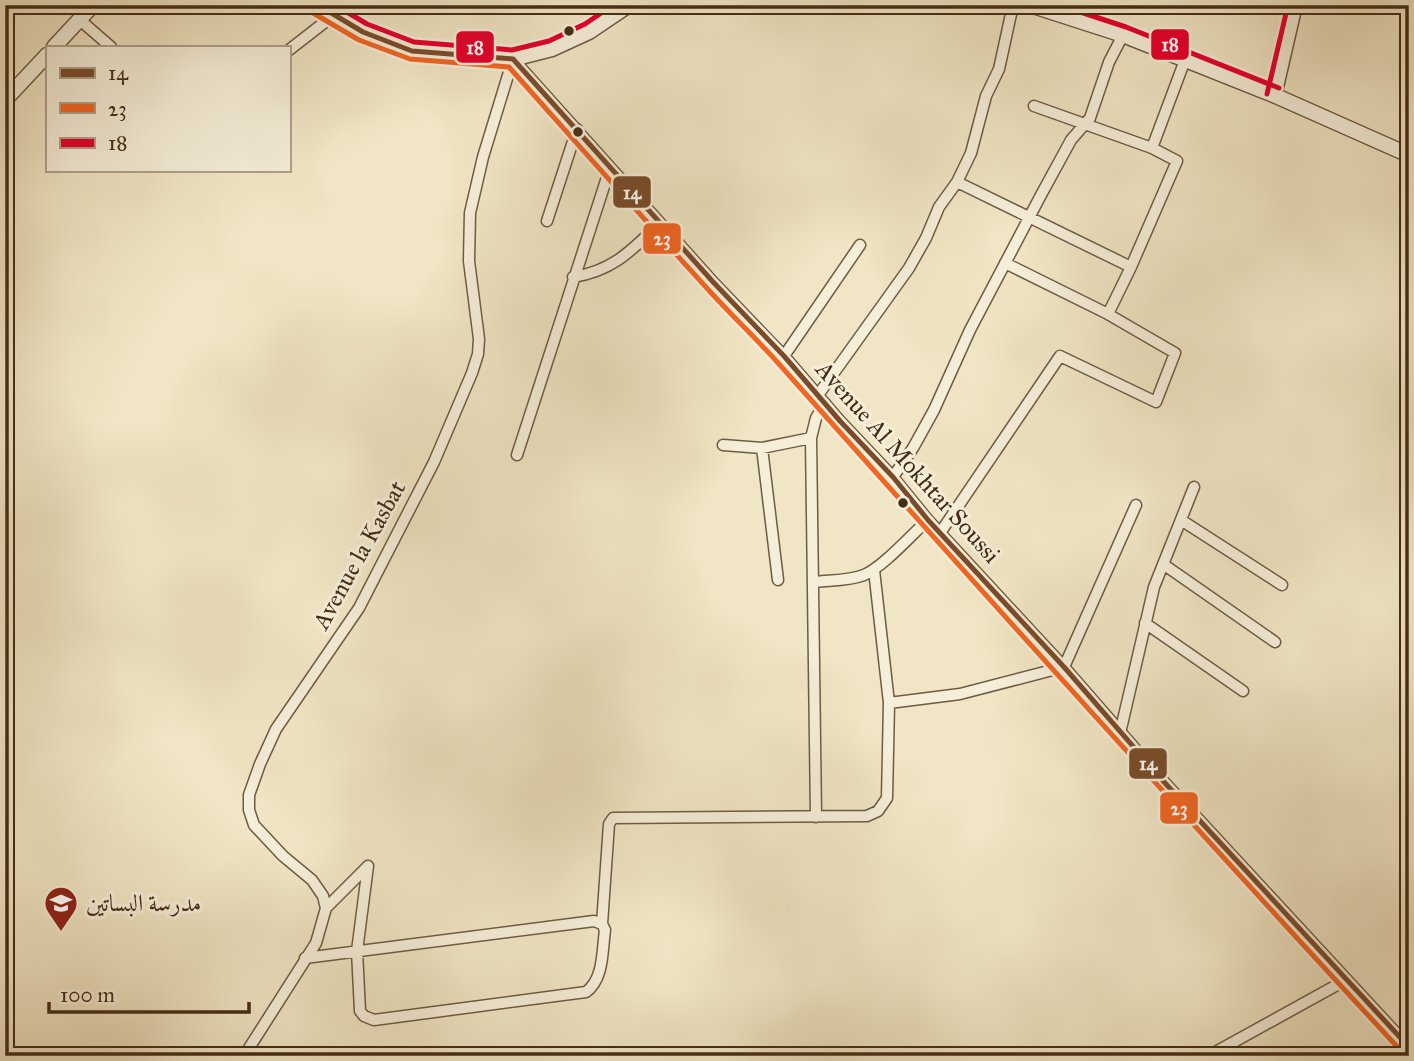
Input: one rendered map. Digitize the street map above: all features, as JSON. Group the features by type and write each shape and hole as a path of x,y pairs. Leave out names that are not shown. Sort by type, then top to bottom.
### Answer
{"street":[{"path":"55,46 93,5"},
{"path":"318,5 363,32 412,51 513,59 552,49 589,32 629,5"},
{"path":"816,817 811,438 822,399 909,268 939,207 957,182 971,153 986,96 999,69 1013,5"},
{"path":"1030,5 1123,35 1276,96 1409,155"},
{"path":"1276,96 1297,5"},
{"path":"290,49 334,15"},
{"path":"80,20 110,46"},
{"path":"893,477 934,410 970,330 1029,216 1071,140 1095,108 1109,62 1123,35"},
{"path":"5,100 46,56"},
{"name":"Avenue Al Mokhtar Soussi","path":"513,59 893,477 928,520 1064,667 1120,733 1409,1047"},
{"name":"Avenue la Kasbat","path":"326,908 323,896 312,880 283,856 254,825 248,795 276,729 359,607 434,462 469,381 478,354 479,339 468,261 470,213 483,157 513,59"},
{"path":"1152,148 1185,60"},
{"path":"1034,106 1152,148 1177,160 1108,314"},
{"path":"547,221 577,129"},
{"path":"517,455 610,168"},
{"path":"957,182 1131,267"},
{"path":"573,277 596,272 621,259 660,223"},
{"path":"784,356 860,245"},
{"path":"940,533 1059,356 1156,402 1175,353 1108,314 1005,262"},
{"path":"723,445 762,448 811,438"},
{"path":"762,448 778,580"},
{"path":"1120,733 1154,587 1194,487"},
{"path":"889,702 960,694 1064,667 1136,505"},
{"path":"814,582 863,576 874,570 928,520"},
{"path":"1181,520 1282,585"},
{"path":"1163,564 1275,642"},
{"path":"244,1056 316,943 326,908 368,866 357,951 360,1011 374,1020 586,992 594,986 598,978 605,930 602,924 609,824 613,818 867,816 878,811 887,798 889,702 874,570"},
{"path":"1145,623 1243,691"},
{"path":"305,958 594,921 602,924"},
{"path":"1212,1054 1346,980"}],"transit line":[{"name":"14","path":"318,5 363,32 412,51 513,59 893,477 928,520 1064,667 1165,783 1409,1047"},
{"name":"18","path":"335,5 367,24 414,42 512,50 549,41 585,24 613,5"},
{"name":"18","path":"1059,5 1126,27 1279,88"},
{"name":"18","path":"1267,94 1288,5"},
{"name":"23","path":"313,13 359,40 410,59 509,67 680,259 770,354 1089,710 1403,1053"}],"place":[{"name":"مدرسة البساتين","path":"61,933"}]}
